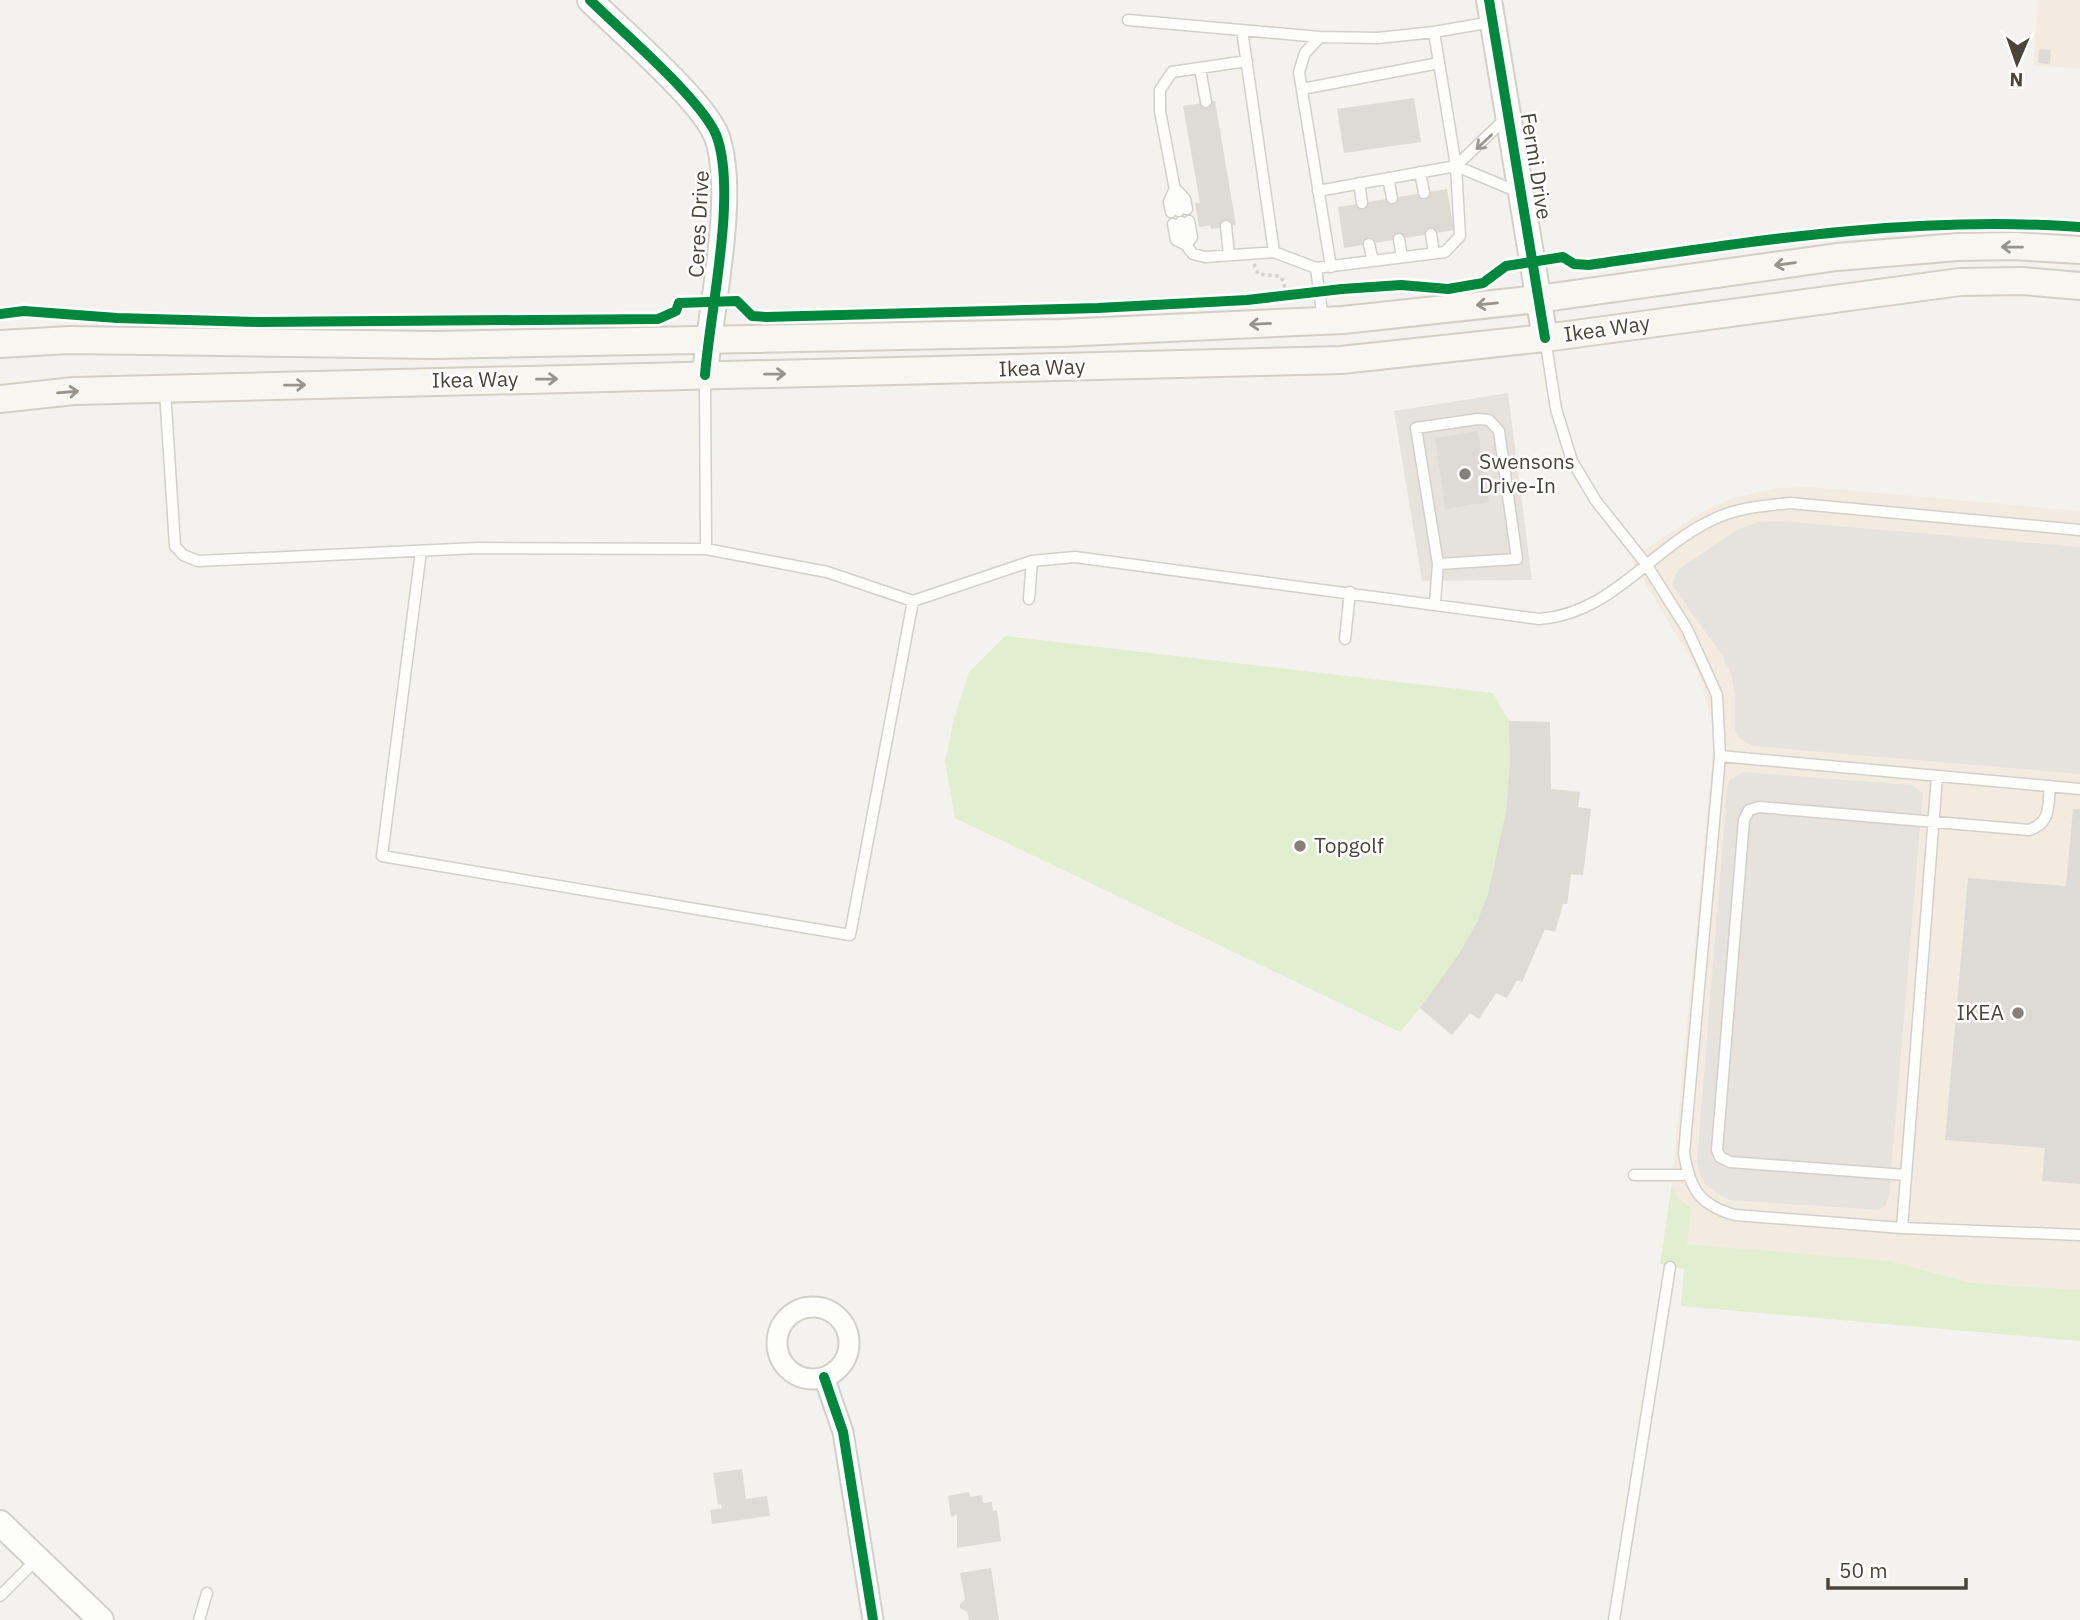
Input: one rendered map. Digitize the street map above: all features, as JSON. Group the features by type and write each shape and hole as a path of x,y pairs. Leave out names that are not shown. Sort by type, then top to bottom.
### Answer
{"main road":[{"name":"Ikea Way","path":"0,344 69,340 434,345 708,342 1060,333 1323,321 1538,299 1837,257 1958,247 2013,246 2080,250"},
{"name":"Ikea Way","path":"0,399 74,391 165,388 1340,360 1545,338 1959,282 2022,281 2080,286"}],"street":[{"name":"Ceres Drive","path":"590,0 696,104 716,135 726,178 705,375"},
{"name":"Fermi Drive","path":"1490,11 1545,338"},
{"path":"824,1377 843,1432 873,1620"},
{"path":"0,1523 101,1620"}],"lane":[{"path":"1128,20 1320,37 1378,38 1434,32 1490,11"},
{"path":"1242,30 1274,252"},
{"path":"1186,245 1192,237 1181,222 1176,240 1186,245 1192,254 1274,252 1316,268 1445,251 1460,236 1456,166 1434,32"},
{"path":"1320,37 1304,53 1299,72 1331,267"},
{"path":"1179,211 1160,111 1160,90 1172,72 1247,61"},
{"path":"1302,89 1439,63"},
{"path":"1199,68 1206,102"},
{"path":"1318,191 1456,166 1489,137 1509,114"},
{"path":"1456,166 1519,192"},
{"path":"1420,172 1424,193"},
{"path":"1388,178 1392,198"},
{"path":"1359,183 1362,203"},
{"path":"1226,226 1229,255"},
{"path":"1431,234 1434,253"},
{"path":"1399,239 1402,257"},
{"path":"1369,244 1373,261"},
{"path":"1316,268 1323,321"},
{"path":"1545,338 1556,409 1572,461 1596,501 1646,564 1687,629 1717,695 1720,756 1684,1153 1688,1175 1697,1195 1714,1209 1735,1215 1902,1228 2080,1235"},
{"path":"705,375 706,550"},
{"path":"165,388 175,546 183,555 198,561 478,548 706,550 827,572 913,601 1032,561 1075,557 1539,619 1561,618 1600,602 1646,564 1705,523 1746,507 1790,503 2080,530"},
{"path":"1435,603 1438,564 1416,428 1478,419 1489,420 1499,431 1517,559 1438,564"},
{"path":"421,551 382,856 850,935 913,601"},
{"path":"1029,599 1032,561"},
{"path":"1345,639 1350,592"},
{"path":"1720,756 2080,789"},
{"path":"1902,1228 1937,776"},
{"path":"1906,1175 1730,1162 1720,1157 1717,1150 1744,820 1749,810 1759,807 2029,830 2041,826 2047,817 2050,786"},
{"path":"1634,1175 1688,1175"},
{"path":"1614,1620 1670,1267"},
{"path":"0,1596 38,1559"},
{"path":"199,1620 207,1593"}],"path":[{"path":"1253,254 1255,272 1279,276 1284,281 1284,295"},
{"path":"1272,297 1319,292"}],"shaded area":[{"path":"2038,0 2080,0 2080,69 2033,65"},
{"path":"1508,393 1532,580 1422,581 1394,411"},
{"path":"1812,487 2080,511 2080,1290 1971,1283 1890,1261 1686,1244 1690,1209 1678,1198 1672,1184 1713,753 1712,721 1698,671 1631,559 1700,513 1732,498 1778,488"},
{"path":"1781,521 2080,547 2080,774 1753,746 1739,738 1735,730 1735,694 1731,674 1722,655 1674,588 1674,579 1679,569 1737,530 1758,522"},
{"path":"1743,772 1912,785 1923,793 1889,1196 1886,1205 1879,1210 1730,1200 1705,1184 1699,1172 1697,1160 1727,789 1729,780"}],"green space":[{"name":"Topgolf","path":"1005,636 1493,693 1509,721 1550,722 1551,789 1580,792 1578,807 1591,809 1583,875 1571,875 1567,904 1563,904 1555,932 1544,929 1522,982 1517,980 1507,998 1496,993 1479,1019 1470,1013 1452,1035 1420,1008 1400,1032 955,818 945,762 955,715 969,672"},
{"path":"1672,1184 1678,1198 1691,1209 1687,1244 1890,1261 1971,1283 2080,1290 2080,1341 1681,1306 1684,1269 1660,1264"}],"building":[{"path":"2039,49 2051,50 2050,64 2038,63"},
{"path":"1414,98 1421,142 1344,153 1337,109"},
{"path":"1215,101 1236,225 1211,229 1210,225 1199,227 1195,203 1200,203 1183,106"},
{"path":"1447,189 1454,230 1344,248 1338,207"},
{"path":"1478,431 1489,502 1445,509 1435,438"},
{"path":"1509,721 1550,722 1551,789 1580,792 1578,807 1591,809 1583,875 1571,874 1567,904 1563,904 1555,932 1545,929 1522,982 1517,980 1507,998 1496,993 1479,1019 1470,1013 1452,1035 1420,1008 1459,954 1477,922 1488,894 1506,812 1510,767"},
{"name":"IKEA","path":"2073,809 2080,809 2080,1184 2042,1181 2045,1148 1945,1140 1968,878 2066,886"},
{"path":"742,1469 746,1499 767,1496 770,1516 712,1524 710,1510 722,1508 721,1504 718,1505 713,1473"},
{"path":"969,1492 970,1497 982,1495 983,1503 992,1502 993,1511 997,1510 1001,1541 957,1548 957,1515 951,1517 948,1496"},
{"path":"991,1568 999,1620 969,1620 967,1612 960,1608 965,1599 960,1573"}],"cycle path":[{"path":"590,0 679,86 709,122 717,137 722,162 723,221 705,375"},
{"path":"1489,0 1545,338"},
{"path":"0,314 24,311 117,318 259,322 658,319 676,311 679,303 737,301 752,316 766,317 1098,308 1247,300 1401,285 1448,289 1483,283 1506,266 1563,257 1574,264 1589,265 1834,232 1956,224 2080,227"},
{"path":"824,1377 843,1432 873,1620"}],"place":[{"name":"Swensons Drive-In","path":"1465,474"},
{"name":"Topgolf","path":"1300,846"},
{"name":"IKEA","path":"2018,1013"}]}
